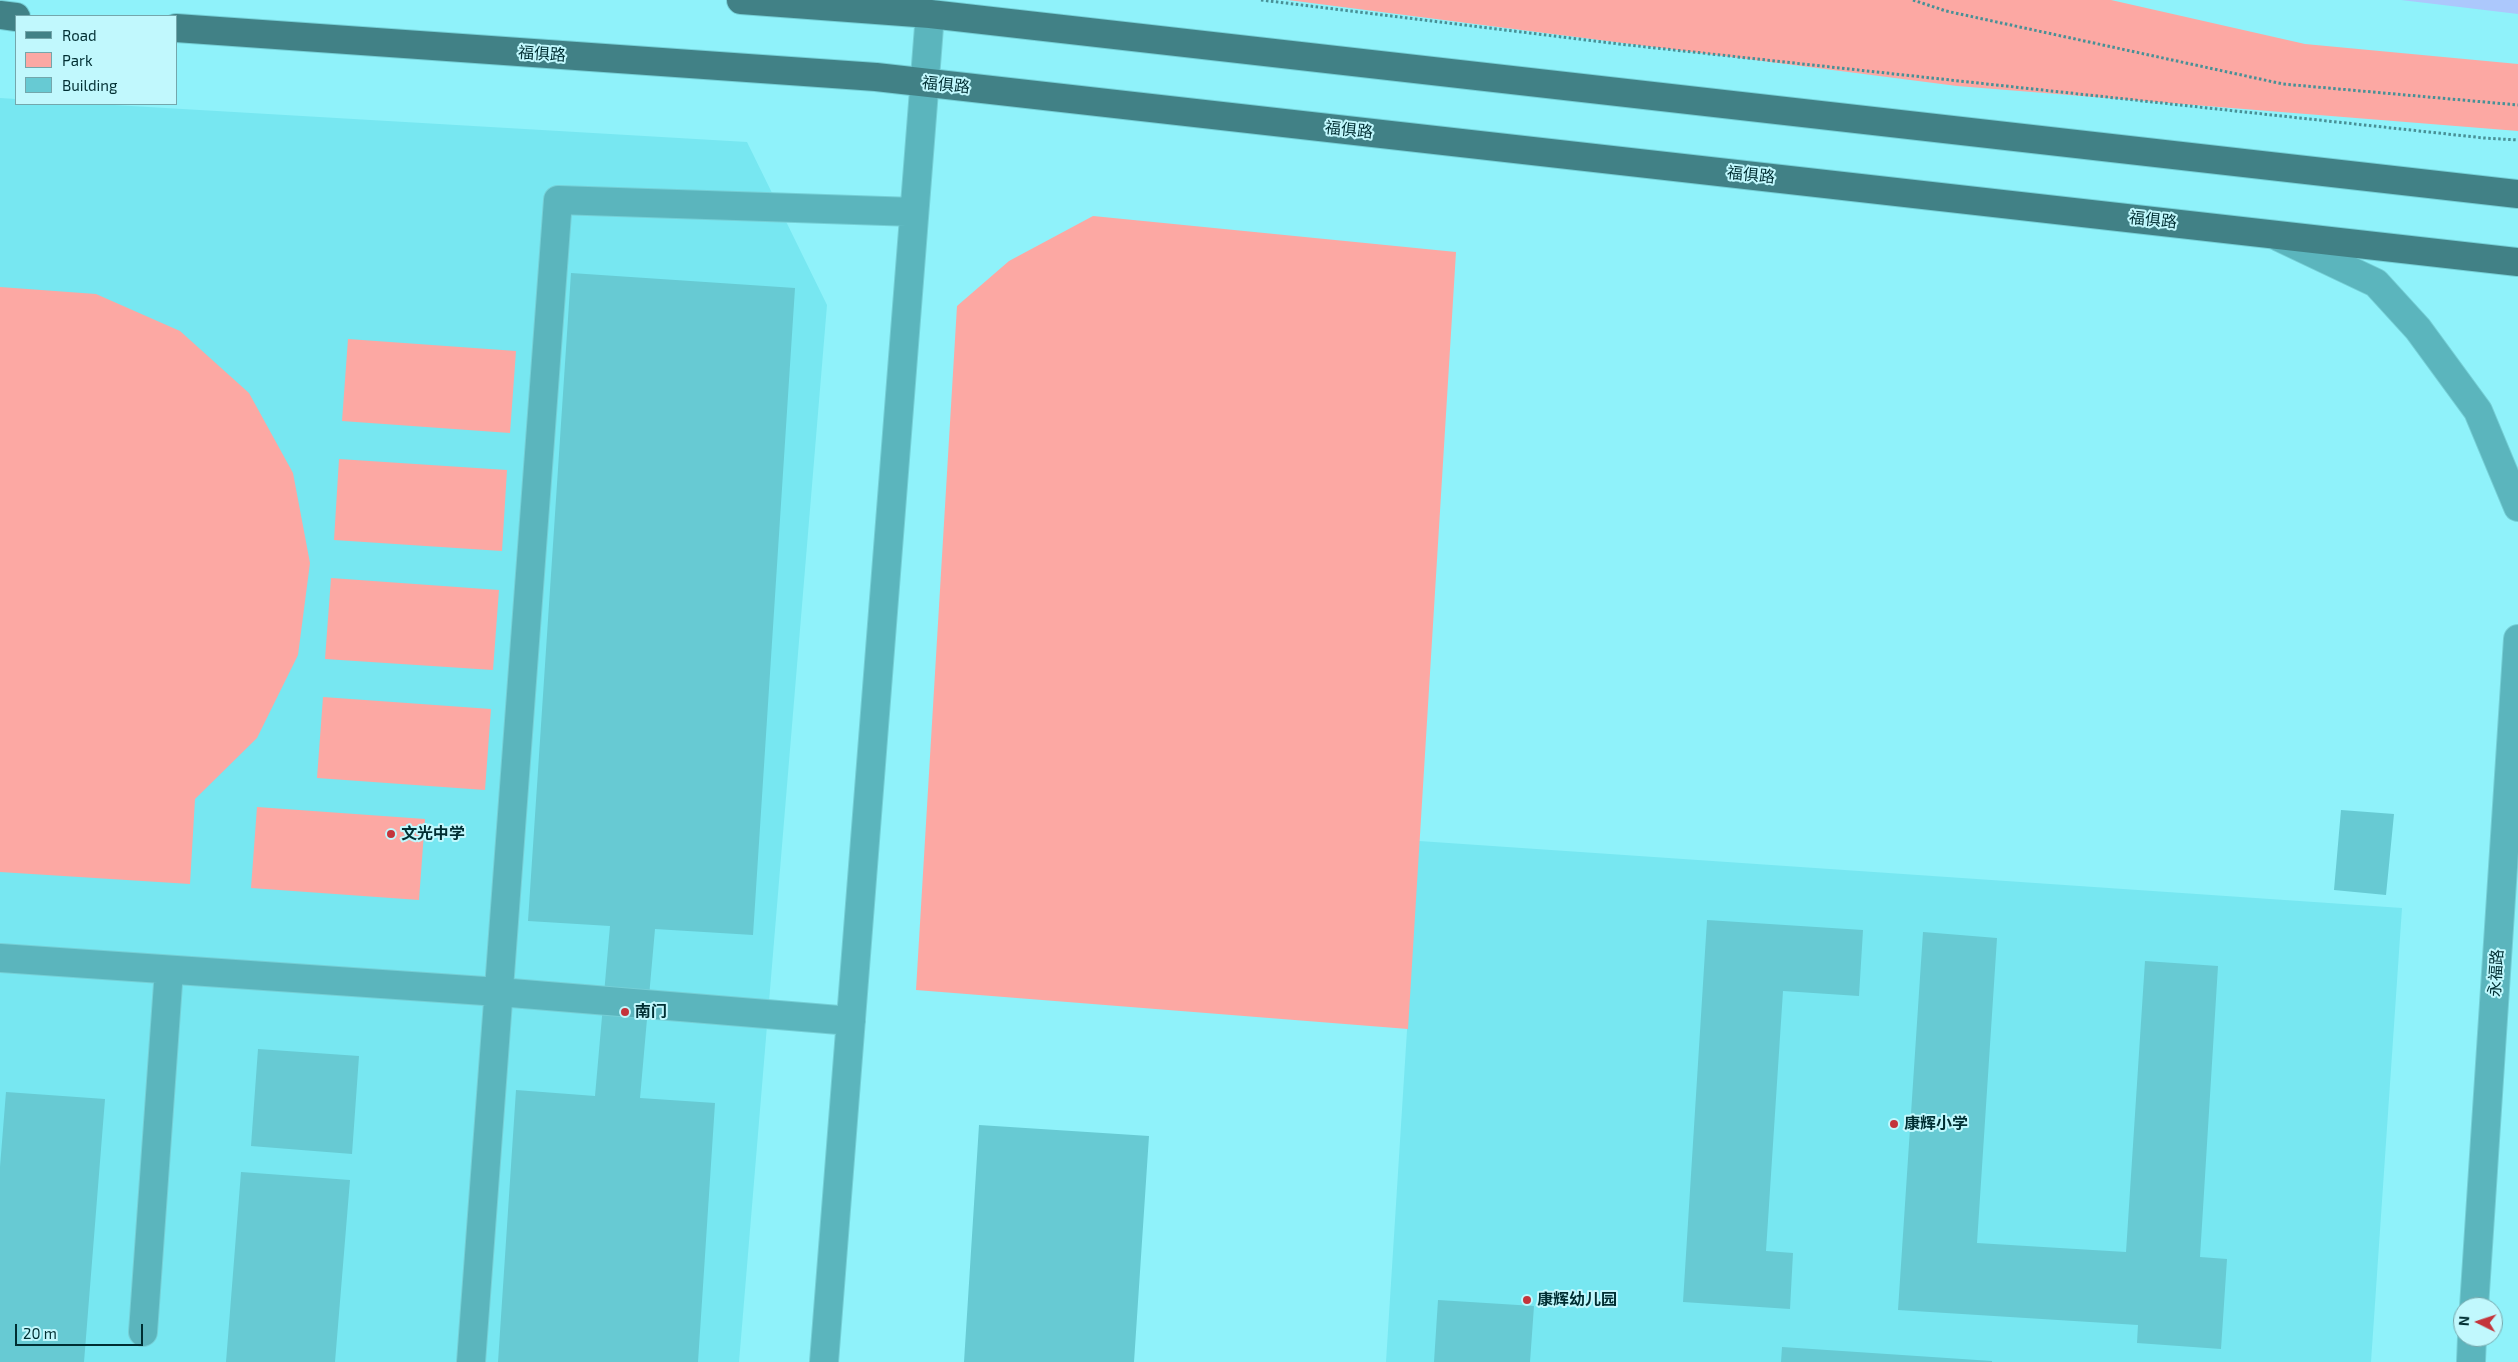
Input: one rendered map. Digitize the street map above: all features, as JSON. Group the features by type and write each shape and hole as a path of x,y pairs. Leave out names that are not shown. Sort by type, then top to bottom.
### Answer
{"main road":[{"path":"741,0 930,14 2518,194"},
{"path":"0,15 15,16"},
{"name":"福俱路","path":"178,28 866,76 2518,262"}],"street":[{"path":"824,1362 930,14"},
{"path":"471,1362 558,200 914,212"},
{"path":"2274,234 2376,283 2418,329 2478,411 2518,507"},
{"name":"永福路","path":"2475,1297 2518,639"},
{"path":"0,958 498,992 851,1021"},
{"path":"143,1332 168,970"},
{"path":"2471,1362 2472,1347"}],"path":[{"path":"1261,0 1639,46 2484,138 2518,140"},
{"path":"1913,0 1946,11 2283,84 2518,105"}],"shaded area":[{"path":"2401,0 2518,0 2518,14"},
{"name":"文光中学","path":"0,98 15,99 15,105 114,105 747,142 827,305 739,1362 0,1362"},
{"name":"康辉小学","path":"1419,841 2402,908 2371,1362 1386,1362"}],"green space":[{"path":"1288,0 2111,0 2305,44 2518,64 2518,131 1957,86"},
{"path":"1093,216 1456,252 1408,1029 916,990 957,306 1009,261"},
{"path":"0,287 96,294 180,331 249,393 293,473 310,563 298,655 257,738 195,799 190,884 0,872"},
{"path":"348,339 516,351 510,433 342,421"},
{"path":"339,459 507,470 502,551 334,540"},
{"path":"331,578 499,590 493,670 325,659"},
{"path":"323,697 491,709 485,790 317,778"},
{"path":"257,807 425,819 419,900 251,888"}],"building":[{"path":"571,273 795,288 753,935 655,929 640,1098 715,1103 698,1362 498,1362 516,1090 595,1096 610,926 528,921"},
{"path":"2341,810 2394,814 2386,895 2334,890"},
{"path":"1707,920 1863,930 1859,996 1783,991 1766,1251 1793,1253 1790,1309 1683,1302"},
{"path":"1923,932 1997,938 1977,1243 2126,1252 2145,961 2218,966 2200,1257 2227,1259 2221,1349 2137,1343 2138,1325 1898,1310"},
{"path":"258,1049 359,1056 352,1154 251,1146"},
{"path":"6,1092 105,1099 84,1362 0,1362 0,1167"},
{"path":"979,1125 1149,1136 1134,1362 964,1362"},
{"path":"241,1172 350,1180 335,1362 226,1362"},
{"path":"1438,1300 1534,1306 1530,1362 1434,1362"},
{"path":"1782,1347 1992,1361 1992,1362 1781,1362"}],"place":[{"name":"文光中学","path":"391,834"},
{"name":"南门","path":"625,1012"},
{"name":"康辉小学","path":"1894,1124"},
{"name":"康辉幼儿园","path":"1527,1300"}]}
